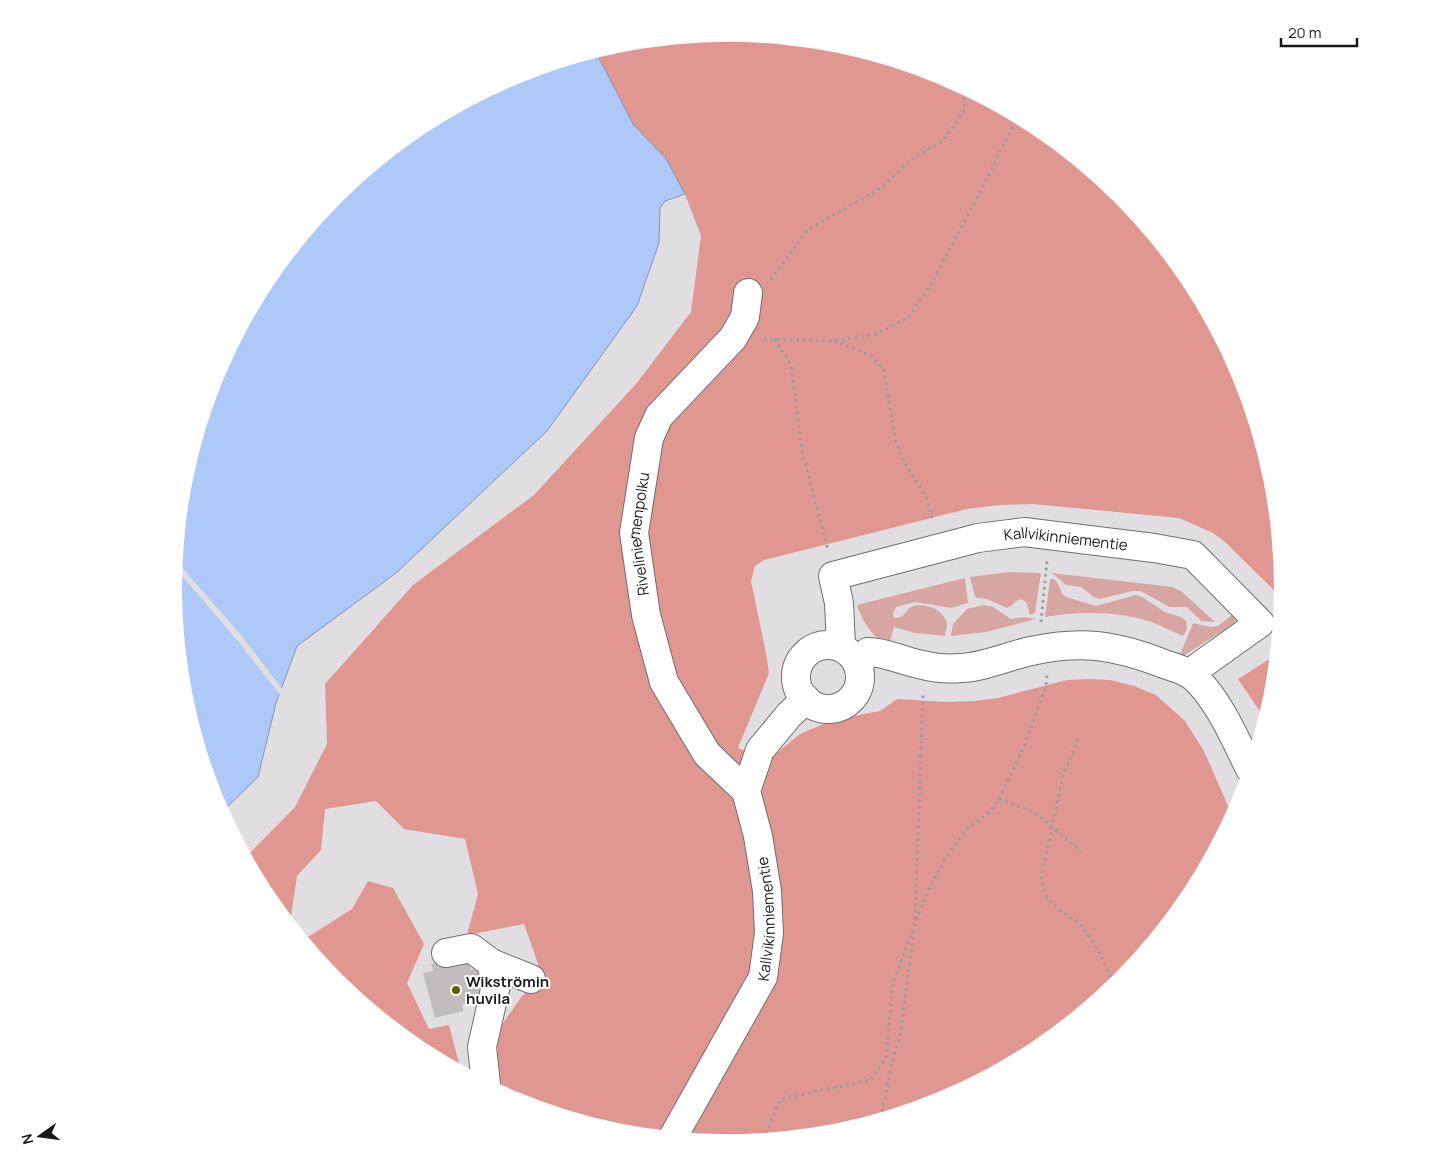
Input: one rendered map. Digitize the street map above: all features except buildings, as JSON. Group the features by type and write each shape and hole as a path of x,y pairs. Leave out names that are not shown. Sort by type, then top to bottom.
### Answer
{"street":[{"name":"Riveliniemenpolku","path":"746,791 707,754 664,682 646,615 634,533 649,438 659,416 733,338 745,317 748,293"},
{"name":"Kallvikinniementie","path":"806,699 817,707 828,709 840,708 857,693 860,682 860,671 850,656 833,576 978,538 1024,532 1154,548 1193,555 1260,623 1190,673"},
{"path":"746,791 760,750 806,699 800,693 796,683 796,671 800,661 807,652 817,646 828,644 850,656 877,652 924,666 960,668 998,661 1031,652 1080,644 1140,654 1190,673 1213,698 1246,760"},
{"name":"Kallvikinniementie","path":"677,1131 763,977 769,933 767,891 758,836 746,791"},
{"path":"446,953 471,948 491,963 531,979"},
{"path":"485,1076 482,1047 496,984 491,963"}],"path":[{"path":"748,293 768,284 807,230 881,188 914,157 942,142 965,110 964,97"},
{"path":"733,338 833,341 876,334 909,317 933,281 982,189 1013,123"},
{"path":"775,339 792,365 802,450 823,530"},
{"path":"833,341 872,356 884,370 895,439 902,458 926,498"},
{"path":"883,1111 900,1036 915,923 924,666"},
{"path":"766,1132 781,1099 871,1080 886,1057 893,983 928,891 945,859 968,828 988,814 999,799 1024,746 1046,686"},
{"path":"1078,739 1063,776 1041,879 1047,897 1060,911 1080,923 1099,952 1111,977"},
{"path":"999,799 1034,812 1080,851"}],"shaded area":[{"path":"728,42 799,47 869,61 903,71 937,84 1001,116 1031,134 1088,178 1114,202 1161,256 1182,285 1217,347 1245,413 1255,447 1269,517 1274,590 1224,541 1213,533 1179,518 1033,504 999,505 967,509 764,560 755,566 751,581 769,673 738,748 768,760 800,734 833,720 880,711 897,699 945,702 975,701 998,698 1067,680 1110,680 1134,686 1156,695 1185,721 1204,751 1228,806 1200,861 1182,891 1161,920 1114,974 1088,998 1031,1042 1001,1060 937,1092 869,1115 799,1129 728,1134 692,1132 657,1129 587,1115 519,1092 500,1083 496,1033 522,996 543,978 524,924 467,935 478,894 465,839 404,829 376,801 325,809 321,850 297,876 291,915 274,891 251,852 295,807 327,744 325,684 413,585 534,495 636,384 691,312 701,236 685,194 666,159 633,124 599,58 622,53 692,44"},
{"path":"1010,572 1041,573 1035,613 1030,615 1026,602 1021,599 1007,608 975,596 970,577"},
{"path":"1052,573 1172,587 1181,591 1215,622 1201,621 1187,607 1170,607 1140,591 1132,591 1100,599 1094,597 1081,587 1066,585"},
{"path":"965,578 968,603 952,608 915,602 896,607 893,614 894,618 901,617 911,607 918,605 937,610 946,620 945,636 915,633 894,627 889,645 869,629 857,605"},
{"path":"1050,579 1056,581 1062,594 1066,597 1096,606 1136,595 1142,597 1165,612 1181,617 1186,621 1187,630 1183,636 1154,623 1114,614 1086,613 1045,617"},
{"path":"983,605 993,607 1011,619 1023,617 1036,619 986,632 951,636 953,624 967,609"},
{"path":"1234,613 1236,619 1234,624 1183,656 1180,655 1193,623 1210,627 1218,626"},
{"path":"1269,659 1259,710 1238,679"},
{"path":"368,881 393,888 424,944 407,983 429,1029 449,1025 459,1062 425,1042 368,998 342,974 309,936 352,909"}],"water":[{"path":"599,58 633,124 666,159 685,194 665,201 660,208 659,243 637,306 547,431 396,573 297,646 276,703 258,777 228,806 211,763 193,694 187,659 182,588 187,517 201,447 211,413 239,347 274,285 295,256 342,202 396,155 425,134 487,99 553,71"}],"pier":[{"path":"183,569 241,635 283,690 281,696 237,640 183,577"}],"place":[{"name":"Wikströmin huvila","path":"456,990"}]}
